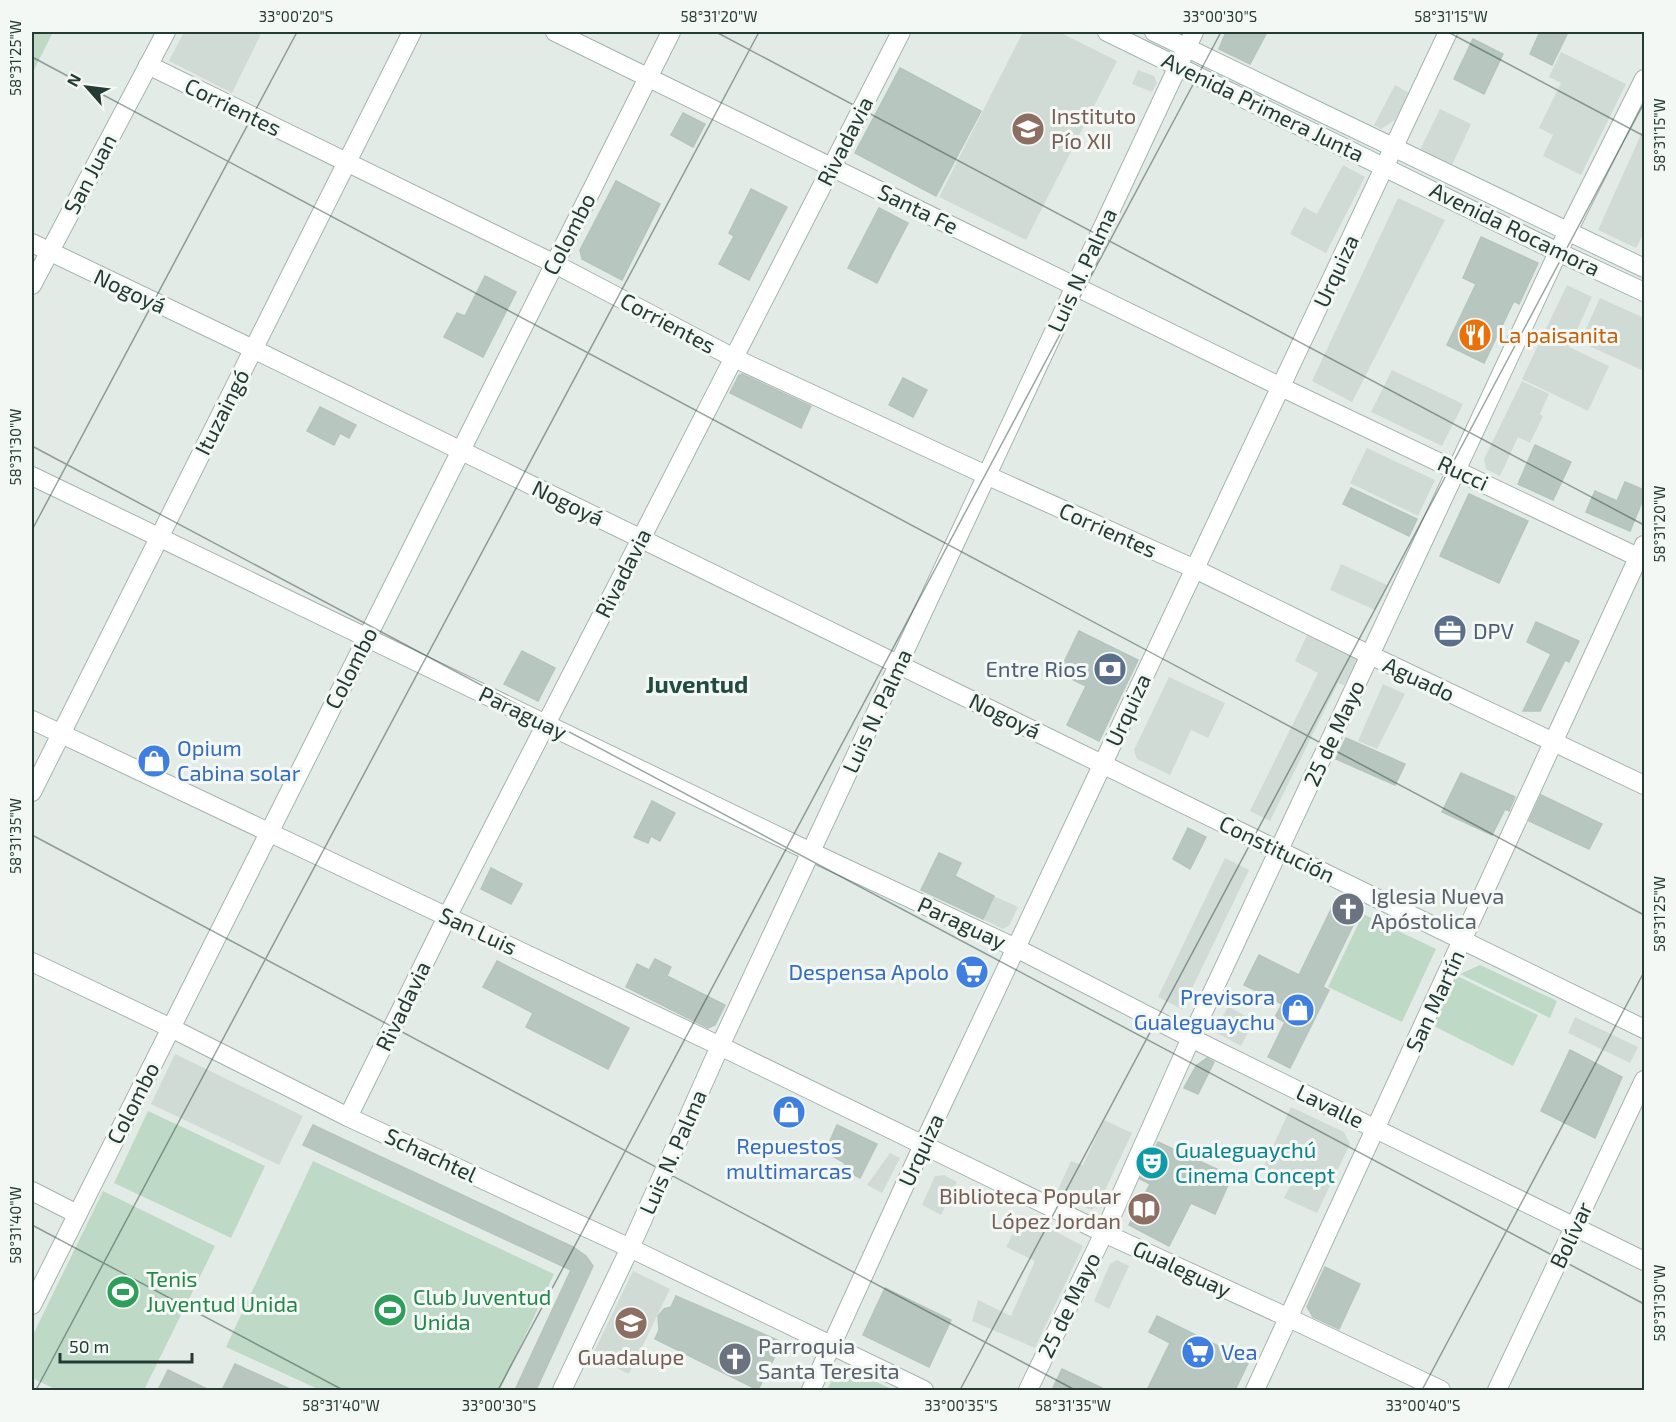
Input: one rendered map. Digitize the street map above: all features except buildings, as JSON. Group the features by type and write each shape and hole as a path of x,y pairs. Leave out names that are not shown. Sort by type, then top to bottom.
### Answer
{"street":[{"name":"San Juan","path":"32,285 166,32"},
{"name":"Ituzaingó","path":"32,792 412,32"},
{"name":"Santa Fe","path":"555,32 1281,387"},
{"name":"Colombo","path":"32,1305 671,32"},
{"name":"Rivadavia","path":"348,1116 447,917 901,32"},
{"name":"Avenida Primera Junta","path":"1107,32 1385,166"},
{"name":"Avenida Primera Junta","path":"1154,32 1190,39 1394,148"},
{"name":"Urquiza","path":"811,1390 923,1145 1448,32"},
{"name":"Luis N. Palma","path":"561,1390 630,1248 720,1046 1190,39"},
{"name":"Corrientes","path":"148,65 555,264 734,358 1195,569"},
{"name":"25 de Mayo","path":"1028,1390 1104,1233 1191,1038 1558,252 1644,79"},
{"name":"Avenida Rocamora","path":"1394,148 1644,268"},
{"name":"Avenida Rocamora","path":"1385,166 1644,292"},
{"name":"Nogoyá","path":"32,243 1103,764"},
{"name":"Rucci","path":"1281,387 1456,471 1643,554"},
{"name":"Paraguay","path":"32,476 811,852 1016,948"},
{"name":"San Martín","path":"1255,1390 1643,554"},
{"name":"Aguado","path":"1195,569 1370,656 1644,785"},
{"name":"San Luis","path":"32,720 720,1046 923,1145"},
{"name":"Constitución","path":"1103,764 1644,1029"},
{"name":"Lavalle","path":"1016,948 1191,1038 1644,1261"},
{"name":"Schachtel","path":"32,962 348,1116 630,1248 924,1390"},
{"name":"Bolívar","path":"1497,1390 1644,1080"},
{"name":"Gualeguay","path":"923,1145 1104,1233 1441,1390"},
{"path":"32,1191 77,1214"}],"shaded area":[{"path":"184,32 262,32 232,93 169,61"},
{"name":"Instituto Pío XII","path":"1023,32 1059,32 1117,61 1026,240 939,197"},
{"path":"1561,52 1626,84 1581,175 1543,156 1553,135 1539,128 1561,83 1549,77"},
{"path":"1138,70 1154,76 1157,83 1152,92 1132,84"},
{"path":"1395,85 1409,93 1395,120 1381,129 1374,125"},
{"path":"1440,109 1471,124 1452,165 1420,150"},
{"path":"1644,128 1644,232 1636,248 1598,230"},
{"path":"1343,165 1365,177 1326,253 1290,234 1304,207 1317,214"},
{"path":"1398,198 1445,220 1352,402 1312,381"},
{"path":"1567,285 1592,297 1569,347 1609,366 1588,411 1522,379"},
{"path":"1600,298 1644,318 1644,371 1580,342"},
{"path":"1392,370 1463,404 1442,446 1371,412"},
{"path":"1522,381 1549,394 1540,414 1543,416 1530,443 1518,437 1500,476 1486,469 1484,459"},
{"path":"1367,448 1435,480 1418,516 1350,483"},
{"path":"1341,564 1387,585 1375,610 1330,590"},
{"path":"1308,633 1359,657 1344,685 1338,683 1270,821 1250,811 1318,673 1295,661"},
{"path":"1169,677 1225,703 1208,738 1191,730 1170,775 1137,759 1134,750"},
{"path":"1383,684 1405,694 1377,749 1358,741"},
{"path":"1225,858 1249,870 1182,1009 1158,997"},
{"path":"994,896 1018,907 1009,926 1003,929 983,919"},
{"path":"1228,1006 1254,1021 1241,1046 1215,1032"},
{"path":"1575,1017 1638,1047 1630,1063 1568,1033"},
{"path":"175,1054 303,1116 279,1165 151,1104"},
{"path":"1291,1107 1344,1132 1350,1144 1317,1213 1284,1198 1291,1184 1262,1170"},
{"path":"1104,1120 1132,1133 1098,1205 1091,1210 1056,1194 1071,1161 1083,1165"},
{"path":"890,1153 900,1158 882,1193 867,1185"},
{"path":"944,1175 957,1182 941,1215 922,1205 935,1176"},
{"path":"1023,1214 1083,1246 1035,1348 972,1321 978,1300 1011,1316 1035,1261 1006,1247"},
{"path":"1117,1260 1129,1266 1109,1309 1094,1301 1110,1264"},
{"name":"Guadalupe","path":"633,1271 670,1289 629,1374 592,1356"}],"green space":[{"path":"32,32 53,32 32,74"},
{"path":"1363,914 1436,949 1402,1022 1328,987"},
{"path":"1480,965 1557,1001 1550,1018 1460,974"},
{"path":"1457,976 1538,1015 1513,1066 1434,1026"},
{"path":"148,1111 265,1166 231,1238 114,1183"},
{"name":"Club Juventud Unida","path":"313,1161 554,1274 500,1390 320,1390 226,1347"},
{"name":"Tenis Juventud Unida","path":"103,1191 215,1246 144,1390 57,1390 32,1378 32,1337"},
{"path":"841,1371 852,1371 894,1390 827,1390 832,1380"}],"place":[{"name":"Instituto Pío XII","path":"1028,129"},
{"name":"La paisanita","path":"1475,335"},
{"name":"DPV","path":"1450,631"},
{"name":"Entre Rios","path":"1110,669"},
{"name":"Opium Cabina solar","path":"154,761"},
{"name":"Iglesia Nueva Apóstolica","path":"1348,909"},
{"name":"Despensa Apolo","path":"972,972"},
{"name":"Previsora Gualeguaychu","path":"1298,1010"},
{"name":"Repuestos multimarcas","path":"789,1112"},
{"name":"Gualeguaychú Cinema Concept","path":"1152,1163"},
{"name":"Biblioteca Popular López Jordan","path":"1144,1209"},
{"name":"Tenis Juventud Unida","path":"123,1292"},
{"name":"Club Juventud Unida","path":"390,1310"},
{"name":"Guadalupe","path":"631,1323"},
{"name":"Vea","path":"1198,1352"},
{"name":"Parroquia Santa Teresita","path":"735,1359"}],"district":[{"name":"Juventud","path":"697,685"}]}
